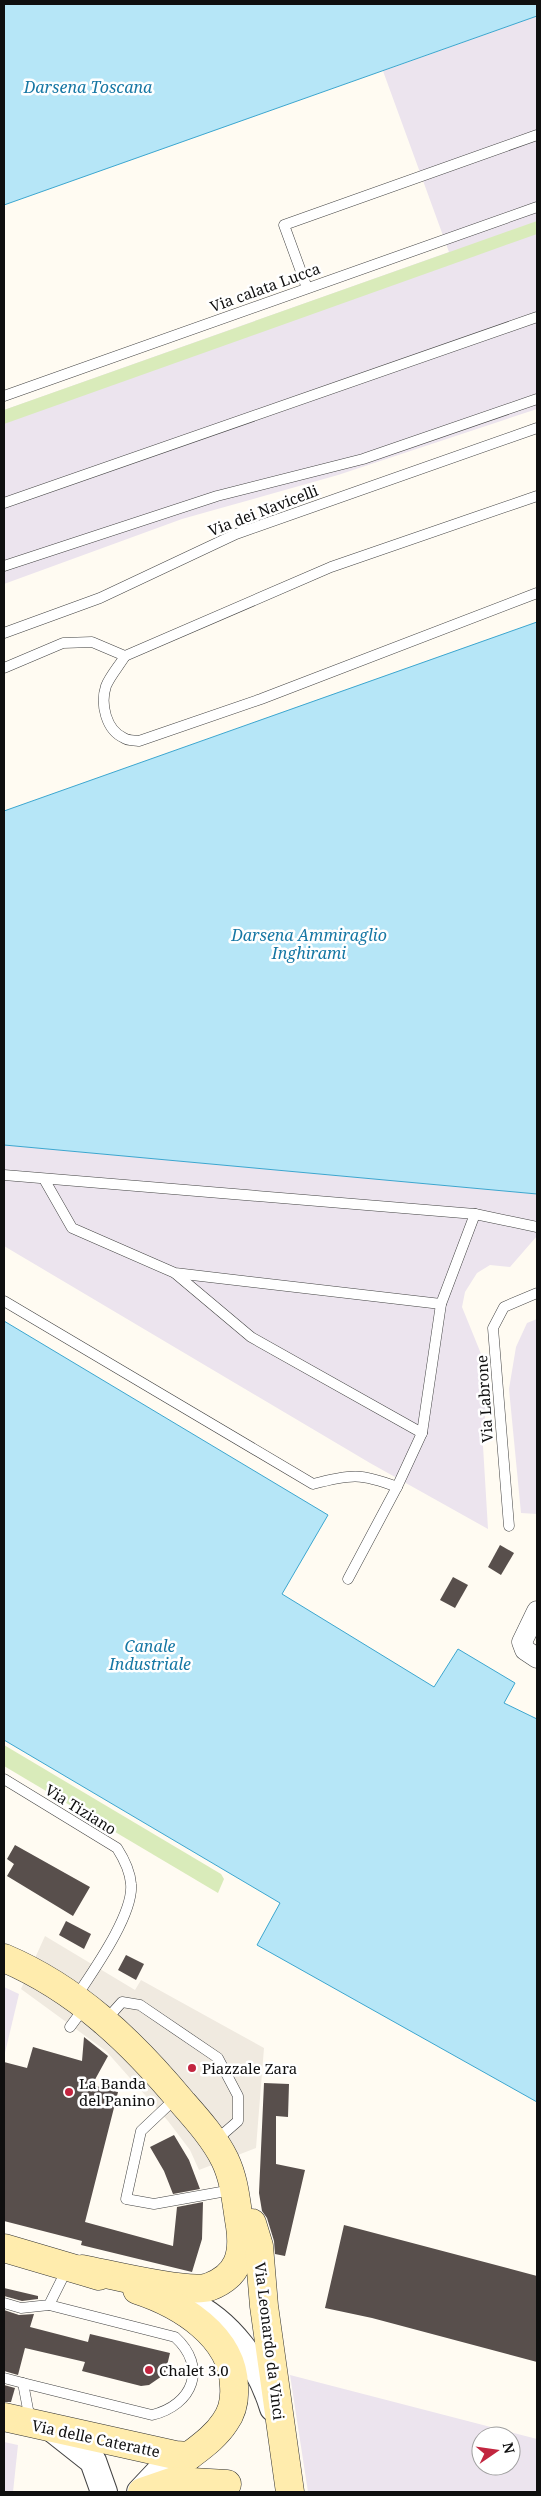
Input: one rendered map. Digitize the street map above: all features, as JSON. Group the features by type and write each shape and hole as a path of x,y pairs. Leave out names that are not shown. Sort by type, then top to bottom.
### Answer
{"main road":[{"path":"4,1958 30,1969 89,2008 140,2055 178,2097 214,2142 225,2160 236,2191 242,2240 240,2259 230,2273 214,2284 201,2288 183,2288 76,2267 4,2248"},
{"name":"Via Leonardo da Vinci","path":"236,2191 249,2214 259,2246 264,2306 290,2492"},
{"path":"76,2267 141,2291 171,2305 205,2328 226,2352 233,2369 234,2398 230,2414 217,2432 182,2455 232,2488"},
{"name":"Via delle Cateratte","path":"4,2418 182,2455"},
{"path":"141,2492 174,2480 232,2488"}],"street":[{"path":"537,1611 522,1642 525,1650 537,1658"},
{"path":"141,2291 168,2295 188,2302 207,2313 232,2335 250,2358 266,2388 283,2437"},
{"path":"40,2425 93,2461 104,2492"},
{"path":"141,2492 182,2455"}],"lane":[{"path":"307,288 284,224 537,135"},
{"name":"Via calata Lucca","path":"4,396 537,207"},
{"path":"4,503 537,317"},
{"path":"4,566 217,496 363,459 537,399"},
{"name":"Via dei Navicelli","path":"4,633 100,598 236,534 537,428"},
{"path":"537,496 331,567 125,656 106,685 103,700 107,717 115,732 126,740 139,740 261,699 537,593"},
{"path":"4,668 63,643 92,642 125,656"},
{"path":"4,1175 475,1214 537,1227"},
{"path":"44,1179 72,1228 176,1273 442,1304"},
{"path":"348,1579 397,1487 422,1432 442,1304 475,1214"},
{"path":"176,1273 251,1337 422,1432"},
{"name":"Via Labrone","path":"509,1526 494,1328 504,1307 537,1293"},
{"path":"4,1301 313,1484 350,1475 374,1478 397,1487"},
{"name":"Via Tiziano","path":"4,1779 117,1848 126,1862 132,1885 130,1899 111,1942 100,1959 89,2008"},
{"path":"70,2027 89,2008 122,2002 140,2005 218,2058 238,2096 238,2121 214,2142"},
{"path":"178,2097 141,2131 126,2200 154,2204 236,2191"},
{"path":"49,2305 76,2267"},
{"path":"4,2303 21,2308 49,2305 175,2337 184,2345 192,2361 193,2382 180,2400 166,2411 152,2415 4,2378"},
{"path":"22,2384 40,2425"}],"shaded area":[{"path":"537,16 537,409 338,475 182,519 4,584 4,410 449,252 383,71"},
{"path":"4,1145 537,1194 537,1236 510,1267 490,1265 477,1273 465,1292 462,1307 488,1371 483,1446 488,1529 370,1463 4,1246"},
{"path":"537,1319 537,1514 521,1513 509,1389 516,1347 527,1323"},
{"name":"Piazzale Zara","path":"45,1936 135,1990 141,1980 264,2048 256,2148 199,2170 190,2150 168,2121 106,2051 21,1989"},
{"path":"4,1987 19,1994 4,2057"},
{"path":"290,2375 487,2426 471,2426 471,2476 521,2476 521,2435 537,2439 537,2492 308,2492"},
{"path":"4,2442 18,2445 13,2492 4,2492"}],"green space":[{"path":"537,221 537,234 4,424 4,410"},
{"path":"4,1745 221,1874 224,1879 218,1893 4,1766"}],"water":[{"name":"Darsena Toscana","path":"4,4 537,4 537,16 4,205"},
{"name":"Darsena Ammiraglio Inghirami","path":"537,622 537,1194 4,1145 4,811"},
{"name":"Canale Industriale","path":"4,1321 328,1515 282,1594 434,1687 458,1649 515,1683 504,1703 537,1719 537,2102 257,1945 280,1903 4,1740"}],"building":[{"path":"500,1545 514,1553 501,1575 488,1567"},
{"path":"453,1577 468,1585 455,1608 440,1600"},
{"path":"15,1845 90,1887 73,1916 7,1876 14,1864 7,1859"},
{"path":"66,1921 91,1934 84,1949 59,1935"},
{"path":"126,1955 144,1964 136,1980 118,1970"},
{"path":"84,2037 108,2056 92,2085 118,2092 85,2222 173,2246 177,2207 203,2202 202,2239 192,2272 81,2245 82,2241 4,2221 4,2062 27,2068 33,2047 82,2061"},
{"path":"264,2083 289,2084 288,2117 276,2116 276,2164 305,2170 285,2256 275,2254 274,2241 267,2218 262,2211 259,2193"},
{"path":"174,2135 189,2160 200,2189 173,2194 164,2171 150,2147"},
{"path":"344,2225 537,2276 537,2362 372,2318 325,2308"},
{"path":"4,2288 38,2296 38,2299 22,2301 4,2296"},
{"path":"4,2310 19,2315 34,2314 30,2327 88,2342 90,2334 170,2353 165,2374 149,2385 141,2386 82,2371 85,2362 25,2348 18,2375 4,2371"},
{"path":"4,2385 15,2388 11,2402 4,2402"}],"place":[{"name":"Piazzale Zara","path":"192,2068"},
{"name":"La Banda del Panino","path":"69,2092"},
{"name":"Chalet 3.0","path":"149,2370"}]}
